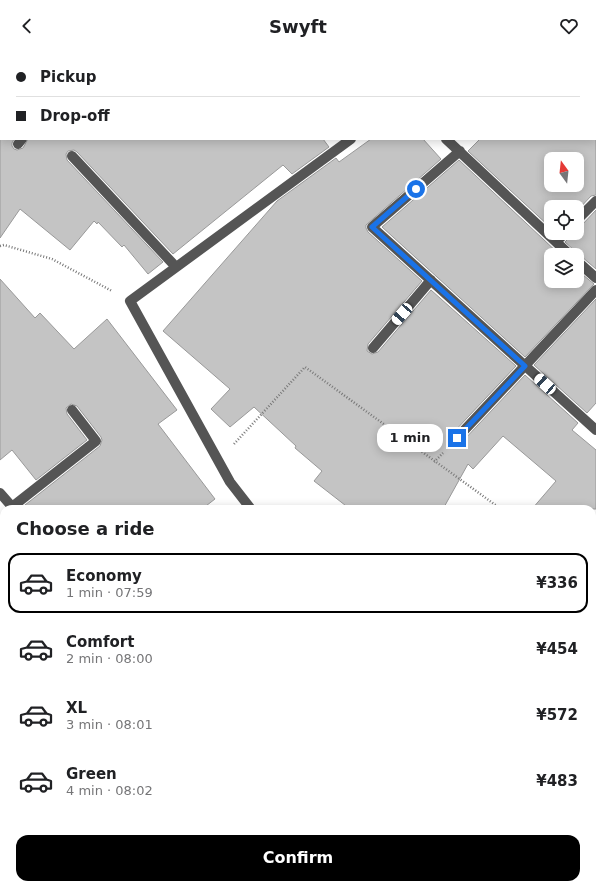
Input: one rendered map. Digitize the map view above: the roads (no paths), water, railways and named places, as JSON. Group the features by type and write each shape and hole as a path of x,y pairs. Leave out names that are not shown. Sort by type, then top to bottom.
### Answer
{"street":[{"path":"248,505 230,482 130,301 350,140"},
{"path":"447,140 562,248"},
{"path":"460,152 372,227 596,430"},
{"path":"72,156 176,267"},
{"path":"584,213 596,201"},
{"path":"584,267 596,278"},
{"path":"373,348 431,280"},
{"path":"457,438 596,290"},
{"path":"17,505 96,442 72,410"},
{"path":"0,493 10,505"}]}
